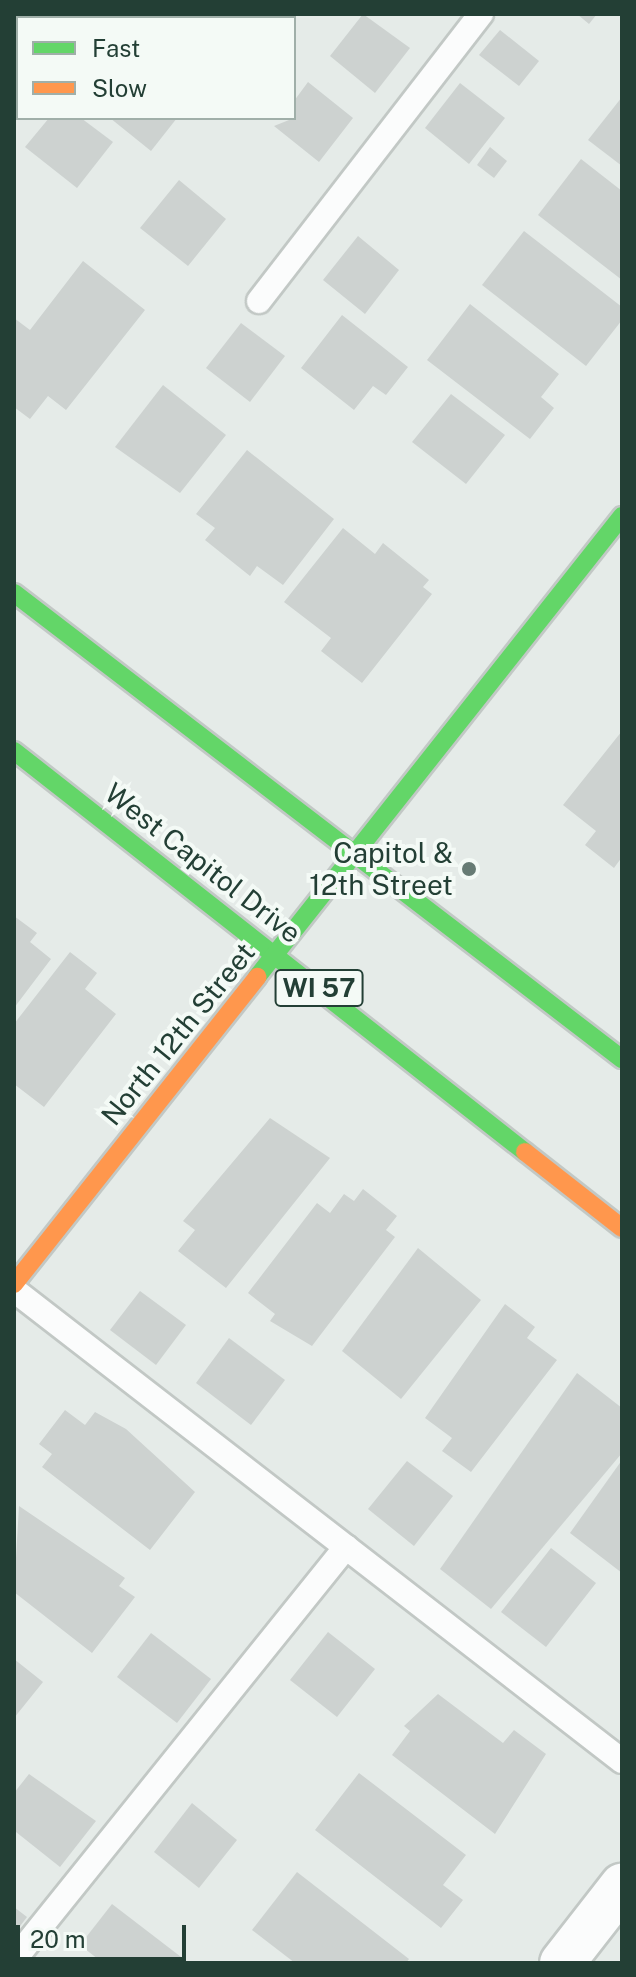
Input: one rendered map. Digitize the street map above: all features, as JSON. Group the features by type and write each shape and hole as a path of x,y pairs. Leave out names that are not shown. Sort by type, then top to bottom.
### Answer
{"main road":[{"name":"North 12th Street","path":"14,1287 622,516"},
{"path":"14,593 359,851 622,1059"},
{"name":"West Capitol Drive","path":"14,751 622,1228"}],"street":[{"path":"562,1963 622,1886"}],"lane":[{"path":"259,301 481,14"},
{"path":"14,1287 622,1761"},
{"path":"14,1960 346,1547"}],"building":[{"path":"124,14 252,16 126,16"},
{"path":"363,14 410,48 375,93 330,56"},
{"path":"577,14 597,14 589,24"},
{"path":"500,30 539,61 519,86 479,55"},
{"path":"308,82 353,118 319,162 274,126 296,120 296,98"},
{"path":"460,83 505,118 469,164 425,128"},
{"path":"622,97 622,166 588,140"},
{"path":"47,120 84,120 113,142 77,188 25,147"},
{"path":"112,120 175,120 151,151"},
{"path":"490,147 507,161 494,178 477,165"},
{"path":"581,159 622,191 622,280 538,215"},
{"path":"179,180 226,219 188,266 140,228"},
{"path":"524,231 622,307 622,320 586,366 482,285"},
{"path":"358,236 399,270 365,314 323,280"},
{"path":"83,261 145,310 66,410 48,396 30,419 14,407 14,318 30,330"},
{"path":"470,304 559,374 541,397 554,408 530,439 427,360"},
{"path":"342,315 408,367 386,395 373,386 354,410 301,368"},
{"path":"241,323 285,356 250,402 206,368"},
{"path":"163,385 226,435 180,493 115,447"},
{"path":"451,394 505,435 466,484 412,442"},
{"path":"247,450 334,519 283,585 257,566 250,576 205,540 215,528 196,514"},
{"path":"343,528 375,554 383,543 429,580 423,587 432,594 362,683 321,651 331,638 284,602"},
{"path":"622,731 622,857 614,868 585,845 596,831 563,805"},
{"path":"14,916 37,933 30,942 51,959 14,1008"},
{"path":"70,952 97,973 85,989 116,1014 44,1107 14,1084 14,1024"},
{"path":"270,1118 330,1158 226,1288 178,1251 195,1230 183,1221"},
{"path":"363,1189 397,1216 386,1230 395,1237 312,1346 270,1321 275,1314 248,1293 317,1203 330,1213 344,1194 354,1201"},
{"path":"418,1248 481,1300 401,1399 342,1351"},
{"path":"140,1291 186,1325 156,1365 110,1330"},
{"path":"505,1304 535,1327 527,1338 557,1360 471,1472 442,1451 452,1438 425,1418"},
{"path":"229,1338 285,1380 251,1425 196,1383"},
{"path":"577,1373 622,1408 622,1453 491,1609 440,1569"},
{"path":"65,1410 85,1425 95,1412 126,1429 195,1492 150,1550 42,1467 52,1454 39,1444"},
{"path":"622,1460 622,1573 570,1533"},
{"path":"407,1461 453,1496 414,1546 368,1509"},
{"path":"19,1506 125,1578 119,1586 135,1597 92,1653 14,1592"},
{"path":"551,1548 596,1583 546,1647 501,1612"},
{"path":"328,1632 375,1669 337,1717 290,1680"},
{"path":"151,1633 211,1679 177,1723 117,1677"},
{"path":"14,1659 43,1682 14,1718"},
{"path":"438,1694 503,1743 514,1730 546,1754 495,1834 392,1755 410,1731 404,1726"},
{"path":"359,1773 466,1855 443,1885 463,1900 441,1928 315,1830"},
{"path":"29,1774 96,1821 60,1867 16,1832 14,1793"},
{"path":"192,1803 237,1840 199,1888 154,1852"},
{"path":"297,1872 409,1959 406,1963 295,1963 252,1930"},
{"path":"112,1904 185,1960 183,1963 103,1963 80,1945"},
{"path":"14,1907 27,1917 14,1934"}],"traffic: fast":[{"path":"257,977 622,516"},
{"path":"14,593 622,1059"},
{"path":"14,751 525,1152"}],"traffic: slow":[{"path":"14,1284 257,977"},
{"path":"525,1152 622,1228"}],"place":[{"name":"Capitol & 12th Street","path":"469,869"}]}
